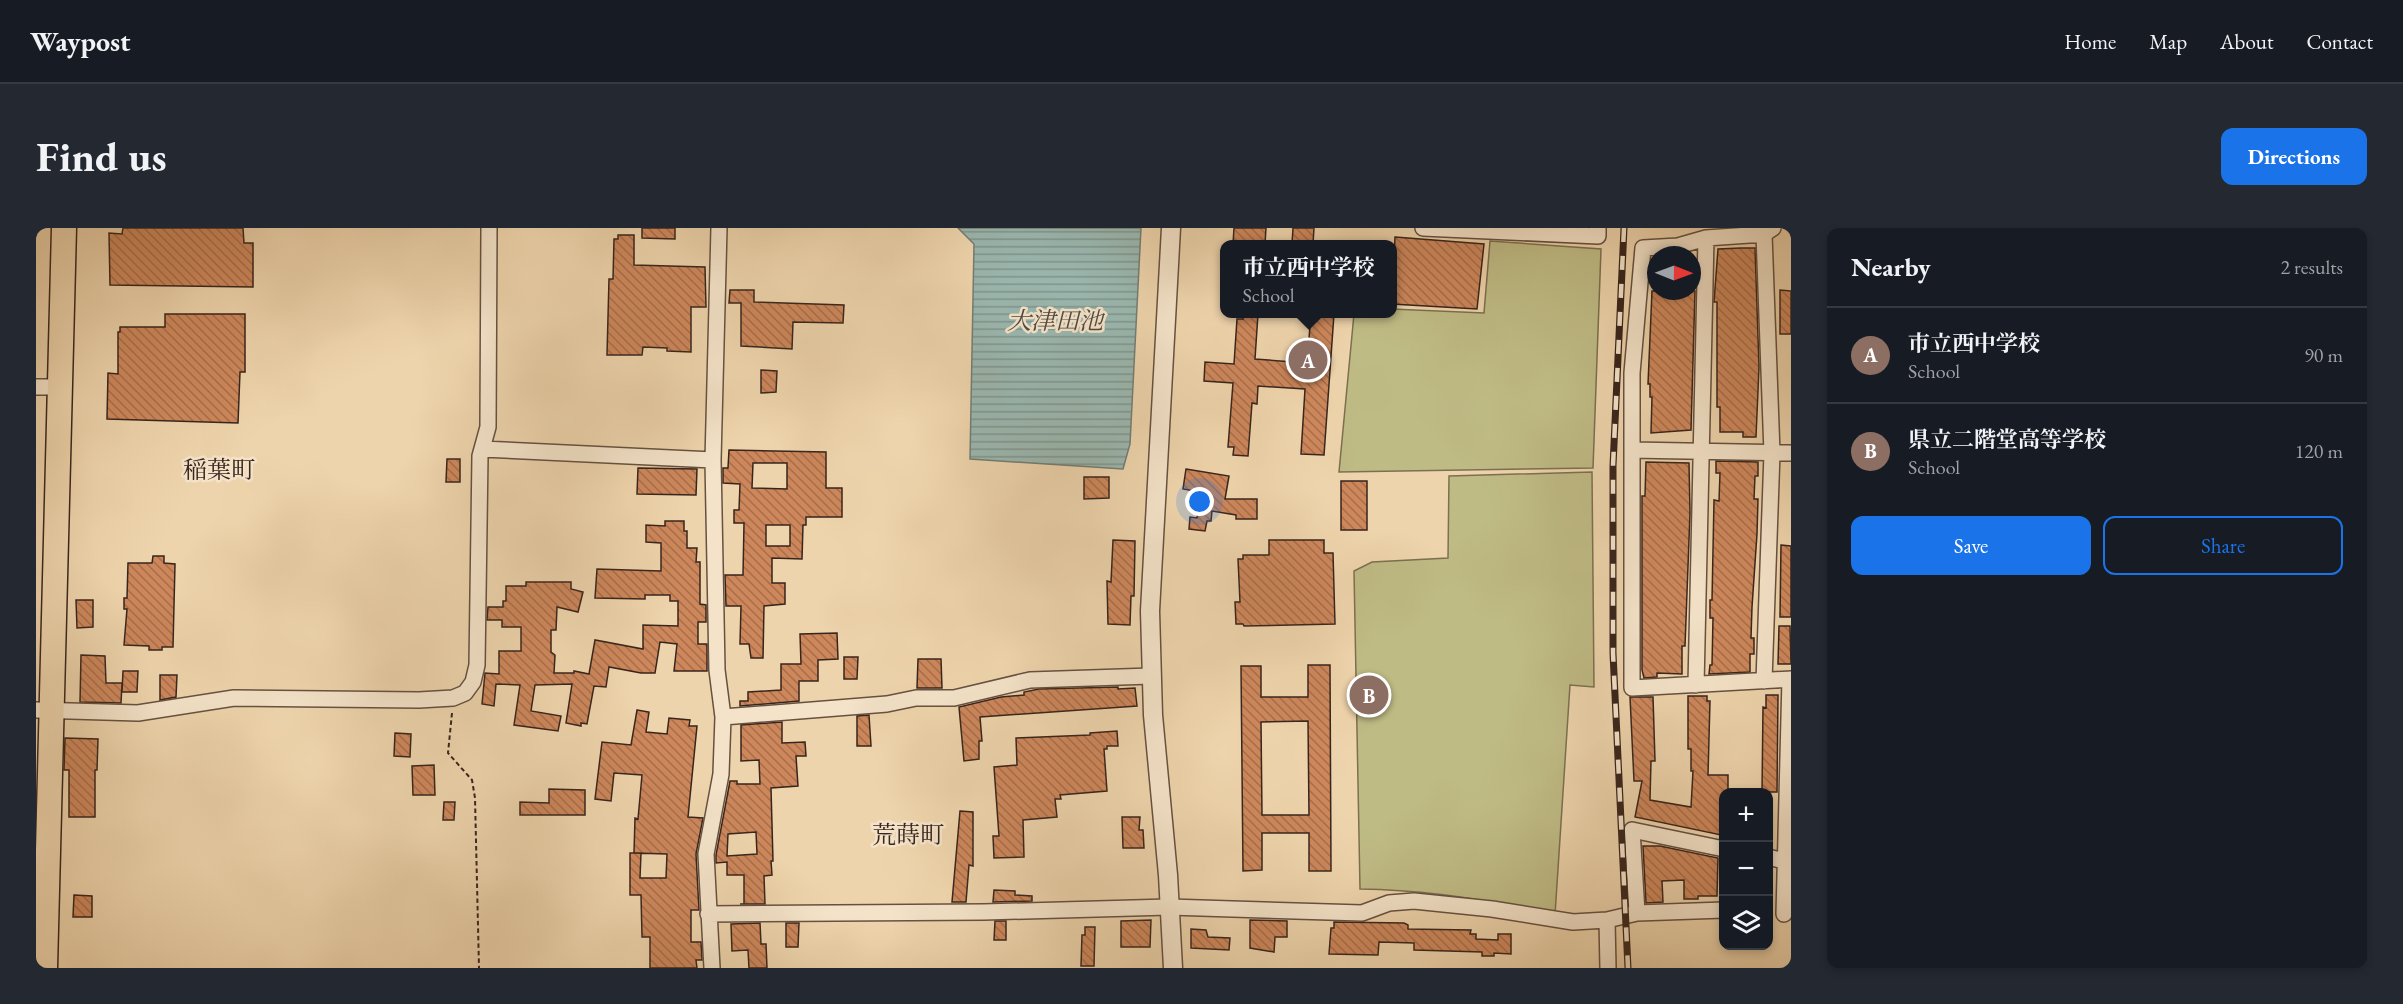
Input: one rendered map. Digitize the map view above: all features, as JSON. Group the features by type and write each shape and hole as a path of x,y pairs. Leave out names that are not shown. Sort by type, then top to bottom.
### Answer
{"highway":[{"path":"45,968 44,710 48,387 64,228"}],"street":[{"path":"44,710 138,713 234,698 419,700 453,698 465,693 473,682 477,666 480,590 478,561 480,456 488,427 489,228"},
{"path":"712,968 706,854 721,774 723,717 717,670 713,460 720,228"},
{"path":"1171,228 1152,550 1151,676 1173,968"},
{"path":"1423,228 1598,236 1598,228"},
{"path":"1764,681 1772,453 1768,231 1706,238 1678,246 1643,248 1632,373 1632,688 1696,685 1764,681 1790,679 1789,767 1776,859 1781,914"},
{"path":"1696,685 1706,238"},
{"path":"482,449 713,460"},
{"path":"1632,450 1791,453"},
{"path":"723,717 877,705 916,698 954,698 1030,680 1151,676"},
{"path":"1637,913 1632,830 1719,848"},
{"path":"708,914 1169,908 1362,913 1389,903 1414,901 1492,909 1573,922 1607,920 1637,913 1719,910"},
{"path":"1607,920 1608,968"}],"path":[{"path":"453,698 448,753 472,780 476,798 479,968"}],"shaded area":[{"path":"1490,241 1601,249 1593,468 1339,472 1354,318 1397,318 1397,309 1484,313"},
{"path":"1592,472 1594,687 1570,685 1555,915 1458,897 1409,891 1360,889 1354,571 1372,562 1448,558 1449,476"}],"water":[{"name":"大津田池","path":"958,228 1141,228 1130,444 1123,469 970,459 974,244"}],"building":[{"path":"123,228 243,228 244,243 253,243 253,287 110,285 109,233 122,234"},
{"path":"642,228 675,228 675,239 642,238"},
{"path":"1234,228 1266,228 1265,240 1233,240"},
{"path":"1293,228 1314,228 1313,240 1292,240"},
{"path":"618,235 634,235 634,265 705,267 706,307 691,307 691,352 643,347 642,355 607,355 609,279 613,279 614,239 618,239"},
{"path":"1395,237 1484,244 1477,309 1397,304 1397,240"},
{"path":"1755,248 1759,367 1756,437 1743,437 1743,432 1720,432 1720,407 1717,407 1717,302 1714,302 1718,249"},
{"path":"730,290 754,290 754,302 844,305 843,323 793,322 792,349 741,346 741,303 729,303"},
{"path":"1780,290 1791,291 1791,334 1780,334"},
{"path":"1652,300 1695,300 1691,430 1651,433 1652,397 1650,397 1650,384 1648,384"},
{"path":"165,314 245,314 245,372 240,372 238,423 107,419 108,373 118,374 120,327 165,327"},
{"path":"1258,318 1255,359 1307,363 1311,318 1334,318 1324,455 1301,454 1305,389 1258,386 1257,404 1252,403 1248,456 1233,455 1234,447 1228,447 1233,383 1204,381 1205,362 1234,364 1237,319"},
{"path":"761,370 777,371 776,392 761,393"},
{"path":"729,450 826,452 826,488 842,488 842,517 806,517 806,525 803,525 802,559 772,558 772,583 785,583 785,604 764,606 763,658 751,658 749,644 740,644 741,606 726,606 725,575 743,575 744,523 734,523 734,510 739,510 740,484 723,483 723,468 728,468","holes":["753,463 787,463 787,489 752,488","766,525 790,525 790,546 766,546"]},
{"path":"447,459 460,459 460,482 446,482"},
{"path":"1716,461 1758,462 1754,499 1758,499 1751,638 1754,638 1754,654 1750,654 1750,672 1709,674 1710,665 1712,665 1713,618 1710,618 1710,600 1712,600 1714,500 1719,501 1720,473 1716,473"},
{"path":"1646,462 1689,463 1690,513 1682,674 1657,673 1657,677 1644,678 1642,670 1642,496 1645,496"},
{"path":"638,468 697,469 696,495 637,494"},
{"path":"1186,469 1229,476 1225,499 1257,499 1257,519 1236,519 1236,515 1212,511 1211,521 1207,521 1205,531 1189,529 1190,517 1197,518 1200,492 1183,489"},
{"path":"1084,477 1109,477 1109,498 1084,499"},
{"path":"1341,481 1367,481 1367,530 1341,530"},
{"path":"665,521 684,521 684,531 687,531 687,548 697,548 696,562 700,562 700,604 706,605 706,622 698,622 698,644 707,644 707,671 674,671 677,644 660,642 655,673 641,673 609,667 606,687 594,686 587,724 581,723 581,726 566,723 572,684 535,685 531,711 561,716 558,731 514,725 520,685 496,684 494,706 482,704 485,673 499,674 499,651 521,651 521,627 502,627 502,620 487,620 488,607 503,607 503,601 506,601 506,586 526,586 526,582 571,582 571,589 583,592 578,612 557,607 556,630 551,630 551,652 555,655 554,673 574,673 574,671 589,674 595,640 643,649 643,625 678,626 678,601 670,601 670,595 645,595 645,599 595,598 597,569 661,571 661,543 646,542 646,525 665,526"},
{"path":"1113,540 1135,541 1134,596 1131,596 1130,625 1108,624 1107,581 1111,582"},
{"path":"1269,540 1324,540 1324,553 1333,553 1335,624 1244,626 1236,624 1235,602 1240,602 1238,559 1243,559 1243,555 1269,555"},
{"path":"1781,545 1791,546 1791,617 1780,617"},
{"path":"153,556 164,556 164,563 175,564 173,647 162,647 162,650 149,650 149,646 124,645 127,609 124,609 124,598 127,598 128,563 152,563"},
{"path":"76,600 93,600 93,627 77,628"},
{"path":"1779,626 1790,626 1791,664 1778,664"},
{"path":"837,633 838,659 818,660 818,681 799,681 799,701 740,706 740,701 748,701 748,692 781,690 781,664 801,664 800,634"},
{"path":"81,655 105,656 106,683 122,683 121,703 80,702"},
{"path":"844,657 858,657 857,679 844,679"},
{"path":"918,659 941,659 942,688 917,688"},
{"path":"1308,665 1330,665 1331,871 1309,871 1309,833 1262,833 1262,870 1243,871 1241,666 1261,666 1261,697 1308,697","holes":["1308,721 1309,815 1262,815 1261,722"]},
{"path":"123,671 138,671 137,692 122,692"},
{"path":"160,675 177,675 176,697 160,700"},
{"path":"1118,687 1118,689 1135,688 1137,706 980,717 982,741 979,741 979,759 964,761 959,707 1001,697 1024,695 1024,692 1039,689"},
{"path":"1766,695 1778,695 1777,792 1773,792 1773,788 1762,788 1763,707 1766,708"},
{"path":"1688,696 1707,696 1707,701 1710,701 1708,775 1728,775 1728,788 1719,788 1719,835 1635,817 1642,781 1634,781 1630,697 1653,697 1655,761 1651,761 1650,800 1691,807 1693,771 1691,771 1691,749 1688,749"},
{"path":"637,710 649,712 646,732 667,734 669,718 690,720 689,726 697,726 688,817 703,818 696,854 699,910 691,910 691,942 701,942 702,960 696,960 697,968 650,968 650,937 642,937 641,895 630,895 630,853 634,853 635,818 638,819 642,775 614,773 611,801 595,799 602,742 631,745","holes":["641,853 667,854 666,878 640,878"]},
{"path":"869,715 871,746 857,746 857,716"},
{"path":"782,722 782,743 805,742 806,756 796,756 798,786 771,788 773,861 771,861 772,875 764,876 765,904 744,904 744,875 727,875 727,862 716,863 716,855 730,781 737,781 737,784 760,784 759,760 741,761 741,725","holes":["756,832 757,854 727,856 728,834"]},
{"path":"1117,731 1118,746 1107,746 1107,749 1104,749 1107,791 1060,795 1061,799 1055,799 1057,817 1023,820 1024,857 994,858 993,836 999,836 994,767 1017,765 1016,738 1090,735 1090,733"},
{"path":"395,733 411,734 410,757 394,756"},
{"path":"65,738 98,739 97,770 95,770 95,817 69,817 69,770 64,770"},
{"path":"434,765 435,795 413,795 412,766"},
{"path":"549,789 585,790 585,815 520,815 520,802 549,803"},
{"path":"444,802 455,802 454,820 443,820"},
{"path":"960,811 973,812 973,866 969,865 966,902 952,902"},
{"path":"1122,817 1140,817 1139,830 1143,830 1144,848 1123,848"},
{"path":"1643,846 1660,846 1718,858 1717,896 1684,899 1684,880 1662,881 1663,902 1646,903"},
{"path":"994,890 1015,891 1015,895 1032,896 1032,901 993,902"},
{"path":"74,895 92,896 92,917 73,917"},
{"path":"1151,920 1150,947 1121,947 1121,921"},
{"path":"1250,920 1287,921 1287,937 1275,937 1274,952 1250,948"},
{"path":"995,921 1006,921 1006,940 994,940"},
{"path":"1334,922 1404,923 1408,925 1408,929 1471,930 1470,934 1476,934 1476,939 1498,940 1498,934 1511,934 1511,954 1494,953 1494,956 1482,956 1482,952 1414,950 1414,943 1379,942 1378,955 1329,954 1331,928 1334,928"},
{"path":"760,923 761,944 766,944 767,968 749,968 748,950 732,951 731,924"},
{"path":"786,923 799,923 798,947 786,947"},
{"path":"1085,927 1095,927 1094,966 1081,966 1082,935 1085,935"},
{"path":"1191,929 1206,930 1208,937 1230,938 1229,950 1191,948"}],"railway":[{"path":"1624,228 1613,466 1613,653 1628,968"}],"place":[{"name":"市立西中学校","path":"1308,360"},
{"name":"県立二階堂高等学校","path":"1369,695"}],"district":[{"name":"稲葉町","path":"219,470"},
{"name":"荒蒔町","path":"908,835"}]}
